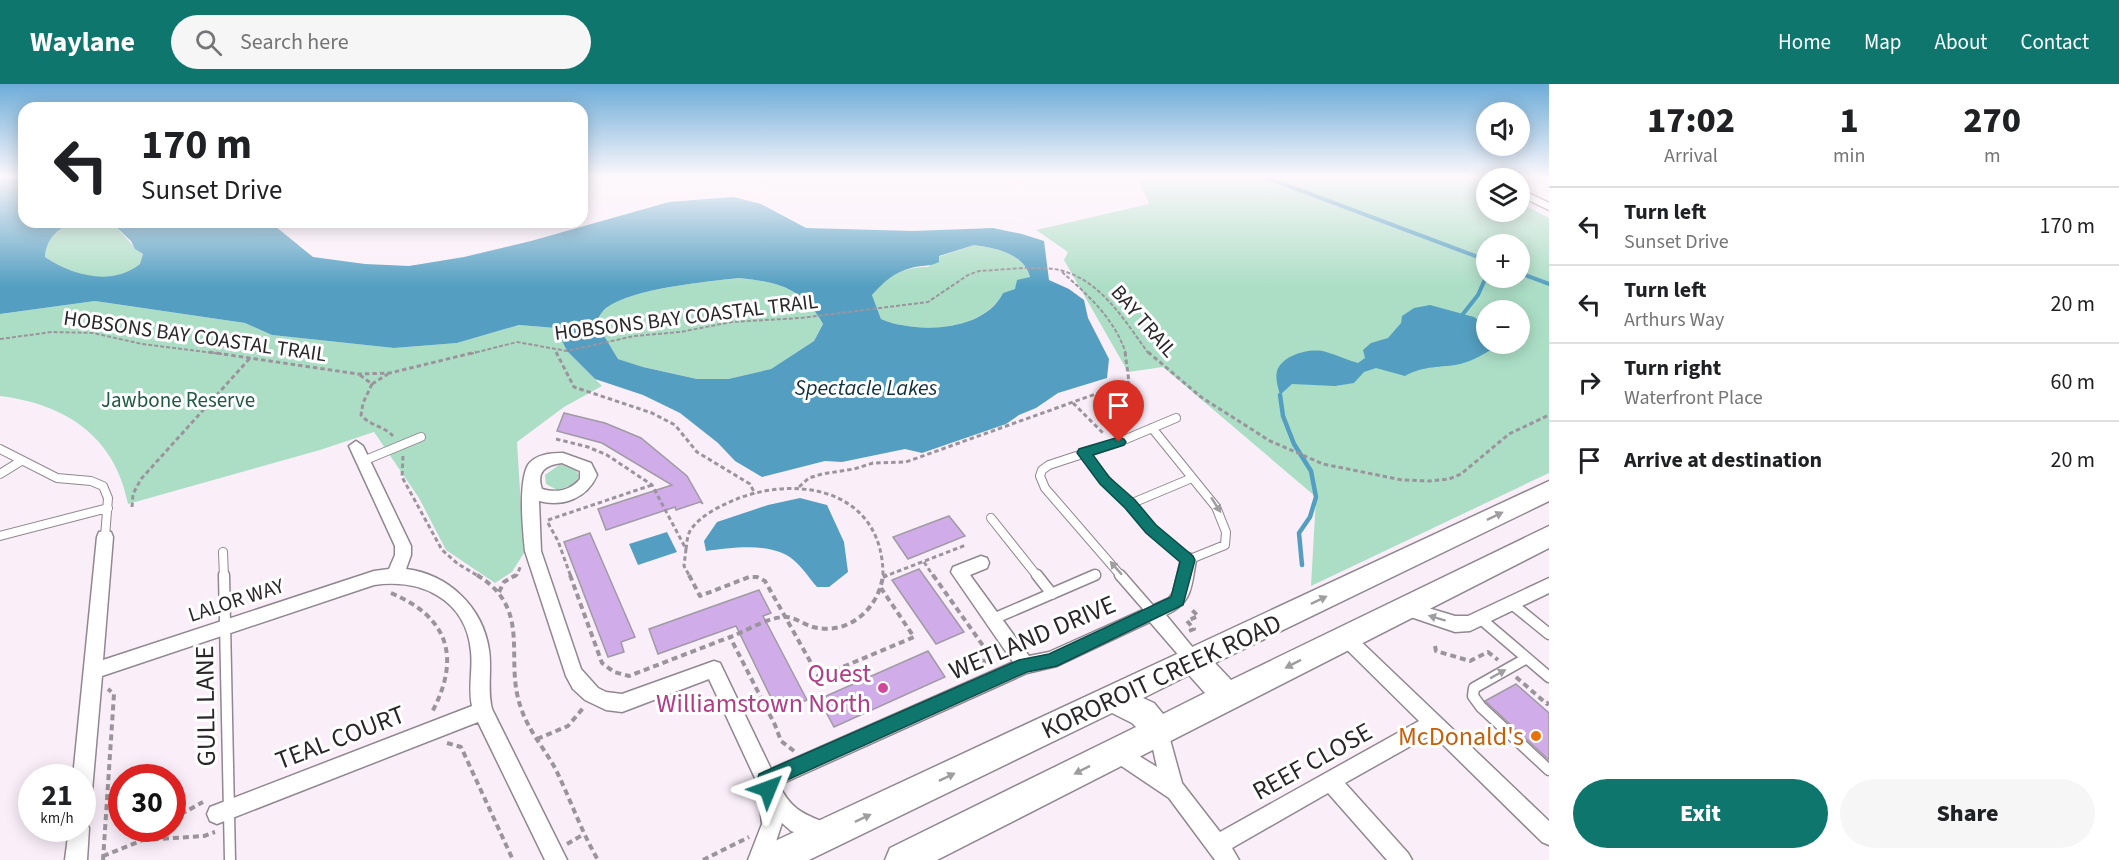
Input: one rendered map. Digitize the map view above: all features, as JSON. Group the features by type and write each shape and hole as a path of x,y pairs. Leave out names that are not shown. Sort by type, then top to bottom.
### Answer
{"main road":[{"name":"KOROROIT CREEK ROAD","path":"772,860 1549,490"},
{"name":"KOROROIT CREEK ROAD","path":"902,860 1549,536"},
{"path":"1194,660 1227,697"},
{"path":"1113,699 1143,713 1159,731"}],"street":[{"path":"359,454 403,546 403,555 395,575 422,579 438,587 457,601 474,626 480,650 478,692 483,711 556,860"},
{"path":"536,521 531,511 537,504 578,490 586,483 589,472 584,465 563,458 546,459 535,467 531,480 536,521 533,551 573,673 582,686 608,702 628,702 714,669 777,803 788,817 798,824 829,834"},
{"path":"531,480 533,490 539,495 547,498 563,496"},
{"path":"86,764 101,669 105,537"},
{"name":"WETLAND DRIVE","path":"766,781 1025,665 1051,660 1174,603 1180,597 1188,560"},
{"path":"981,563 959,572 1025,665"},
{"name":"LALOR WAY","path":"101,669 374,578 395,575"},
{"path":"1405,608 1455,624 1470,623 1549,585"},
{"path":"1153,613 1194,660"},
{"path":"1346,638 1549,835"},
{"name":"TEAL COURT","path":"223,811 483,711"},
{"name":"REEF CLOSE","path":"1223,853 1330,781 1433,723"},
{"path":"1159,731 1168,772 1176,791 1223,853"},
{"path":"1118,752 1176,791"},
{"path":"759,860 772,824 766,781"},
{"path":"1330,781 1401,860"},
{"path":"76,860 78,842"}],"lane":[{"path":"1153,613 1045,488 1040,476 1045,467 1176,418"},
{"path":"1084,453 1105,480 1130,504 1151,529 1188,560 1225,545 1226,527 1218,507 1192,478 1178,456 1152,428"},
{"path":"359,454 421,437"},
{"path":"0,449 62,480 91,481 101,485 108,493 105,537"},
{"path":"0,474 21,460"},
{"path":"1130,504 1192,478"},
{"path":"0,536 108,508"},
{"path":"991,518 1052,594"},
{"name":"GULL LANE","path":"223,552 225,628 223,811 230,860"},
{"path":"993,619 1096,575"},
{"path":"1512,604 1549,634"},
{"path":"1482,619 1549,677"},
{"path":"1527,658 1474,688 1472,693 1480,707 1549,770"}],"path":[{"name":"HOBSONS BAY COASTAL TRAIL","path":"0,339 52,332 75,332 142,344 251,357 358,374 390,373 517,342 526,341 556,352 567,351 732,322 928,302 968,275 979,271 1052,269"},
{"name":"BAY TRAIL","path":"1052,269 1070,273 1102,293 1151,356 1201,397 1270,441 1297,455 1345,469 1402,480 1449,479 1461,474 1509,434 1549,415"},
{"path":"799,488 804,480 825,473 851,470 874,463 906,462 1129,382 1127,358 1120,340 1100,308 1060,271"},
{"path":"556,352 564,372 574,387 652,413 675,425 697,452 750,484 755,494"},
{"path":"132,507 133,494 141,479 251,357"},
{"path":"372,384 390,373"},
{"path":"1073,403 1110,439"},
{"path":"556,439 607,455 652,485 686,549"},
{"path":"536,521 652,485"},
{"path":"536,521 558,541 603,663 609,671 619,676 628,676 786,617 819,629 838,628 851,623 867,612 875,602 881,588 882,552 874,531 864,517 837,497 816,489 799,488 755,494 718,506 703,517 689,533 684,566 700,596 748,577 757,577 765,581 786,617 819,677 914,637 881,588"},
{"path":"882,578 966,546"},
{"path":"499,592 504,582 517,575 522,563 533,551"},
{"path":"924,562 984,647 984,671"},
{"path":"388,592 402,596 422,608 431,617 446,643 449,662 447,682 439,702 431,713 436,730 441,745 447,743 461,747 513,860"},
{"path":"730,638 782,744 795,752 803,751"},
{"path":"1435,646 1436,651 1470,661 1488,652"},
{"path":"101,669 111,680 108,688 114,694 103,858 139,842"},
{"path":"537,738 568,726 594,695"},
{"path":"703,860 772,824"}],"green space":[{"path":"1109,213 1476,213 1476,222 1530,222 1530,213 1540,213 1549,218 1549,473 1311,586 1316,497 1163,367 1128,372 1064,260 1068,252 1036,230"},
{"path":"62,228 117,228 143,254 140,265 117,276 79,274 45,257 50,240"},
{"path":"974,245 1000,250 1015,257 1030,277 1015,289 1003,293 993,306 980,316 965,322 930,328 895,324 881,319 872,295 890,278 903,271 928,267 938,257"},
{"path":"739,278 777,285 788,289 807,302 823,324 814,341 771,369 728,379 697,379 618,359 600,329 598,319 603,310 633,295 670,287"},
{"name":"Jawbone Reserve","path":"95,301 245,323 272,335 394,348 457,343 519,325 557,328 567,351 602,386 564,407 517,442 524,553 512,572 495,583 446,550 419,498 374,432 320,450 128,504 112,460 99,442 84,428 46,407 0,396 0,314"},
{"path":"559,465 576,468 579,477 573,485 557,490 546,484 545,475"}],"water":[{"name":"Spectacle Lakes","path":"0,213 18,213 18,228 62,228 50,240 45,257 67,269 104,277 129,271 140,264 143,254 135,249 131,241 117,228 277,228 313,257 365,264 409,266 464,257 577,228 588,228 588,225 629,213 778,213 806,228 913,231 993,228 1044,241 1049,280 1069,289 1084,300 1088,318 1109,359 1107,378 1058,393 1006,424 922,453 905,449 842,462 825,461 762,477 735,461 718,443 680,413 643,395 595,379 567,351 556,328 519,325 457,343 394,348 272,335 245,323 95,301 0,314","holes":["974,245 991,248 1015,257 1030,277 1017,280 1015,289 1003,293 994,306 981,316 965,322 930,328 912,327 881,319 872,295 889,278 911,268 935,264 939,262 939,256","739,278 766,282 798,295 807,302 823,324 814,341 771,369 728,379 697,379 643,367 618,359 600,329 598,319 603,310 633,295 670,287"]},
{"path":"1430,305 1474,317 1476,318 1476,354 1484,354 1460,364 1426,368 1405,376 1376,368 1364,372 1354,383 1335,386 1292,384 1280,395 1277,371 1280,365 1291,357 1305,352 1320,351 1358,363 1365,358 1363,350 1371,343 1388,338 1401,323 1402,316 1414,308"},
{"path":"800,498 827,505 844,542 848,572 829,587 817,587 795,561 772,550 750,547 706,551 704,541 717,522 768,505"},
{"path":"667,532 677,552 638,565 629,544"}],"building":[{"path":"564,413 605,423 641,438 687,476 703,504 700,502 676,510 675,507 606,530 598,509 672,485 602,443 557,431"},
{"path":"949,516 965,536 908,559 893,537"},
{"name":"Quest Williamstown North","path":"590,533 635,637 621,642 624,652 608,657 564,542"},
{"name":"Quest Williamstown North","path":"919,569 964,632 936,644 892,580"},
{"path":"759,590 771,613 763,616 807,700 778,712 736,626 658,654 649,629"},
{"name":"Quest Williamstown North","path":"928,651 945,677 834,727 819,699"},
{"name":"McDonald's","path":"1516,684 1549,713 1549,760 1485,701"}],"waterway":[{"path":"1361,213 1476,256"},
{"path":"1530,277 1549,284"},
{"path":"1463,314 1481,288"},
{"path":"1280,395 1283,416 1294,444 1311,471 1316,497 1310,517 1299,533 1302,565"}],"place":[{"name":"Quest Williamstown North","path":"883,688"},
{"name":"McDonald's","path":"1536,736"}],"route":[{"path":"768,789 766,781 1025,665 1051,660 1178,601 1188,560 1151,529 1130,504 1105,480 1084,453 1119,442"}]}
